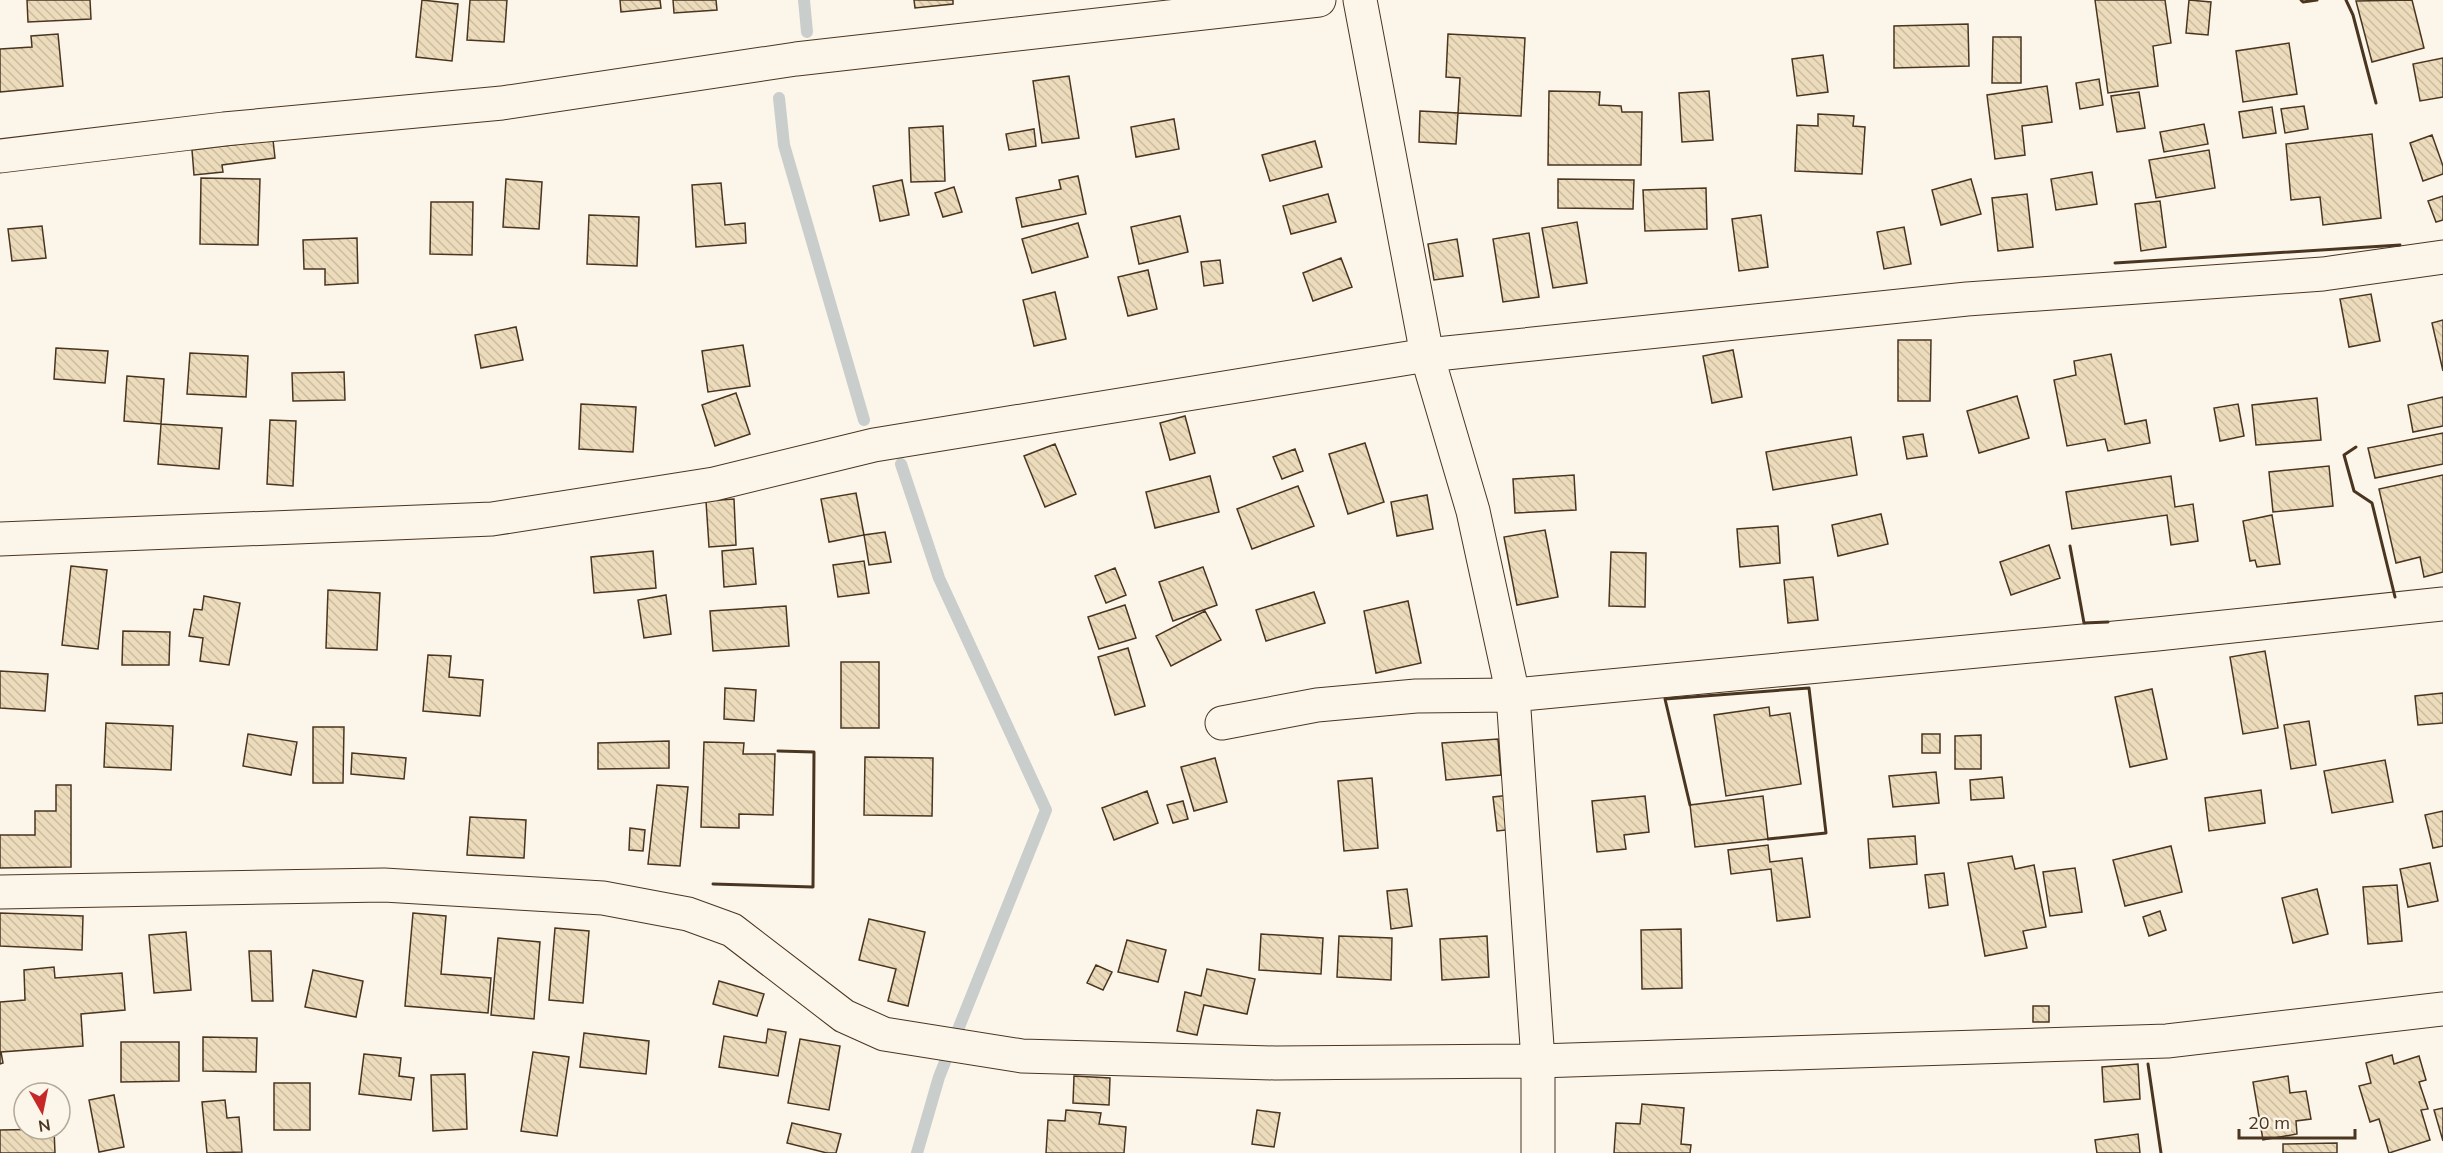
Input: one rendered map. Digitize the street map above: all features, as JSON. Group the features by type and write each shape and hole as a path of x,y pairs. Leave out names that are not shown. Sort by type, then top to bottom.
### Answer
{"street":[{"path":"0,156 224,129 502,103 796,59 1319,0"},
{"path":"1360,0 1427,355 1473,511 1513,695 1538,1061 1538,1153"},
{"path":"0,539 492,519 714,484 874,445 1427,355 1967,299 2323,274 2443,257"},
{"path":"1222,723 1317,705 1416,696 1513,695 2157,634 2443,604"},
{"path":"0,892 384,885 603,898 688,914 732,930 844,1016 884,1034 1022,1056 1275,1063 1538,1061 2167,1041 2443,1008"}],"building":[{"path":"27,0 90,0 91,19 28,22"},
{"path":"422,0 458,4 452,61 416,57"},
{"path":"470,0 507,0 504,42 467,40"},
{"path":"620,0 660,0 661,8 621,12"},
{"path":"673,0 716,0 717,10 674,13"},
{"path":"914,0 953,0 953,4 915,8"},
{"path":"2095,0 2165,0 2171,43 2153,46 2158,86 2108,93"},
{"path":"2189,0 2211,2 2208,35 2186,33"},
{"path":"2412,0 2424,48 2372,62 2356,1"},
{"path":"1968,24 1969,66 1894,68 1894,26"},
{"path":"58,34 63,86 0,92 0,49 32,47 31,36"},
{"path":"1448,34 1525,38 1521,116 1458,113 1460,78 1446,77"},
{"path":"1993,37 2021,37 2021,83 1992,83"},
{"path":"2289,43 2297,94 2243,102 2236,51"},
{"path":"1823,55 1828,92 1797,96 1792,59"},
{"path":"2443,58 2443,97 2420,101 2413,64"},
{"path":"1069,76 1079,138 1042,143 1033,81"},
{"path":"2099,79 2103,105 2080,109 2076,83"},
{"path":"2047,86 2052,122 2022,126 2025,155 1995,159 1987,95"},
{"path":"1549,91 1600,92 1599,105 1621,106 1622,112 1642,112 1641,165 1548,165"},
{"path":"1709,91 1713,140 1682,142 1679,93"},
{"path":"2139,92 2145,128 2117,132 2111,96"},
{"path":"2304,106 2308,129 2285,133 2281,109"},
{"path":"2272,107 2276,133 2243,138 2239,112"},
{"path":"1420,111 1458,113 1456,144 1419,142"},
{"path":"1818,114 1854,116 1853,126 1865,127 1862,174 1795,171 1797,125 1818,126"},
{"path":"1174,119 1179,149 1136,157 1131,127"},
{"path":"2204,124 2208,144 2164,152 2160,132"},
{"path":"943,126 945,181 911,182 909,128"},
{"path":"1034,129 1036,146 1009,150 1006,134"},
{"path":"2372,134 2381,218 2323,225 2320,197 2291,200 2286,144"},
{"path":"2432,135 2443,166 2443,174 2423,181 2410,143"},
{"path":"273,140 275,158 222,165 223,172 194,175 192,150"},
{"path":"1315,141 1322,167 1270,181 1262,155"},
{"path":"2209,150 2215,188 2156,198 2149,160"},
{"path":"2092,172 2097,204 2056,210 2051,179"},
{"path":"1078,176 1086,214 1022,227 1016,198 1061,189 1059,180"},
{"path":"201,178 260,179 258,245 200,244"},
{"path":"506,179 542,182 539,229 503,227"},
{"path":"1558,179 1634,180 1633,209 1558,208"},
{"path":"1971,179 1981,214 1941,225 1932,190"},
{"path":"902,180 909,215 880,221 873,186"},
{"path":"721,183 725,225 745,223 746,243 696,247 692,185"},
{"path":"954,187 962,212 943,217 935,193"},
{"path":"1706,188 1707,229 1645,231 1643,190"},
{"path":"1328,194 1336,222 1291,234 1283,206"},
{"path":"2027,194 2033,247 1998,251 1992,198"},
{"path":"2443,196 2443,220 2436,222 2428,201"},
{"path":"2160,201 2166,247 2141,251 2135,204"},
{"path":"431,202 473,202 472,255 430,254"},
{"path":"589,215 639,217 637,266 587,264"},
{"path":"1761,215 1768,267 1739,271 1732,219"},
{"path":"1180,216 1188,252 1139,264 1131,227"},
{"path":"1577,222 1587,283 1553,288 1542,228"},
{"path":"1078,223 1088,257 1032,273 1022,239"},
{"path":"42,226 46,258 12,261 8,229"},
{"path":"1904,227 1911,264 1884,269 1877,232"},
{"path":"1529,233 1539,297 1503,302 1493,239"},
{"path":"357,238 358,283 325,285 325,269 304,269 303,240"},
{"path":"1457,239 1463,276 1434,280 1428,244"},
{"path":"1341,258 1352,287 1313,301 1303,273"},
{"path":"1220,260 1223,283 1204,286 1201,262"},
{"path":"1148,270 1157,309 1128,316 1118,277"},
{"path":"1055,292 1066,339 1034,346 1023,300"},
{"path":"2371,294 2380,341 2349,347 2340,299"},
{"path":"2443,320 2443,371 2432,323"},
{"path":"516,327 523,360 481,368 475,335"},
{"path":"1898,340 1931,340 1930,401 1898,401"},
{"path":"743,345 750,386 708,392 702,351"},
{"path":"56,348 108,351 105,383 54,379"},
{"path":"1733,350 1742,397 1712,403 1703,356"},
{"path":"190,353 248,356 246,397 187,394"},
{"path":"2111,354 2125,424 2146,420 2150,443 2108,451 2105,439 2067,446 2054,380 2076,375 2074,361"},
{"path":"344,372 345,400 293,401 292,373"},
{"path":"127,376 164,379 161,424 124,421"},
{"path":"736,393 750,434 715,446 702,405"},
{"path":"2017,396 2029,438 1979,453 1967,411"},
{"path":"2443,397 2443,426 2413,432 2408,405"},
{"path":"2317,398 2321,440 2256,445 2252,405"},
{"path":"581,404 636,407 633,452 579,449"},
{"path":"2238,404 2244,436 2220,441 2214,408"},
{"path":"1185,416 1195,453 1170,460 1160,423"},
{"path":"270,420 296,421 293,486 267,484"},
{"path":"161,424 222,428 219,469 158,464"},
{"path":"2443,433 2443,464 2375,478 2368,448"},
{"path":"1923,434 1927,456 1907,459 1903,437"},
{"path":"1851,437 1857,475 1773,490 1766,452"},
{"path":"1365,443 1384,502 1348,514 1329,454"},
{"path":"1055,444 1076,494 1045,507 1024,456"},
{"path":"1295,449 1303,471 1282,479 1273,457"},
{"path":"2329,466 2333,506 2273,512 2269,472"},
{"path":"1574,475 1576,510 1515,513 1513,479"},
{"path":"2443,475 2443,572 2424,577 2420,557 2396,563 2379,489"},
{"path":"1210,476 1219,512 1155,528 1146,492"},
{"path":"2171,476 2175,507 2193,504 2198,541 2171,545 2167,515 2072,529 2066,492"},
{"path":"1298,486 1314,526 1252,549 1237,509"},
{"path":"856,493 864,535 829,542 821,499"},
{"path":"1427,495 1433,529 1397,536 1391,502"},
{"path":"734,499 736,545 709,547 706,501"},
{"path":"1881,514 1888,544 1838,556 1832,525"},
{"path":"2272,515 2280,564 2257,567 2255,560 2250,561 2243,521"},
{"path":"1778,526 1780,563 1740,567 1737,529"},
{"path":"1545,530 1558,597 1517,605 1504,537"},
{"path":"885,532 891,562 869,565 864,535"},
{"path":"2049,545 2060,578 2011,595 2000,562"},
{"path":"753,548 756,584 724,587 722,551"},
{"path":"653,551 656,588 594,593 591,557"},
{"path":"1611,552 1646,553 1645,607 1609,606"},
{"path":"864,561 869,593 838,597 833,565"},
{"path":"71,566 107,570 98,649 62,645"},
{"path":"1203,567 1217,605 1173,621 1159,582"},
{"path":"1115,568 1126,595 1106,603 1095,576"},
{"path":"1813,577 1818,620 1788,623 1784,580"},
{"path":"328,590 380,593 377,650 326,648"},
{"path":"1314,592 1325,623 1266,641 1256,610"},
{"path":"666,595 671,634 644,638 638,600"},
{"path":"204,596 240,603 229,665 200,661 203,638 189,636 194,609 202,610"},
{"path":"1408,601 1421,663 1376,673 1364,611"},
{"path":"1125,605 1136,638 1099,649 1088,617"},
{"path":"786,606 789,646 713,651 710,611"},
{"path":"1205,611 1221,640 1171,666 1156,636"},
{"path":"123,631 170,632 169,665 122,665"},
{"path":"1128,648 1145,706 1115,715 1098,657"},
{"path":"2265,651 2278,728 2243,734 2230,657"},
{"path":"428,655 451,656 449,677 483,680 480,716 423,711"},
{"path":"841,662 879,662 879,728 841,728"},
{"path":"0,671 48,674 45,711 0,708"},
{"path":"725,688 756,690 754,721 724,719"},
{"path":"2152,689 2167,759 2130,767 2115,697"},
{"path":"2443,693 2443,723 2418,725 2415,696"},
{"path":"1769,707 1770,716 1790,713 1801,784 1726,796 1714,715"},
{"path":"2309,721 2316,765 2291,769 2284,725"},
{"path":"106,723 173,726 171,770 104,767"},
{"path":"313,727 344,727 343,783 313,783"},
{"path":"248,734 297,742 291,775 243,766"},
{"path":"1922,734 1940,734 1940,753 1922,753"},
{"path":"1981,735 1981,769 1955,769 1955,736"},
{"path":"1498,739 1501,775 1446,780 1442,743"},
{"path":"669,741 669,768 598,769 598,743"},
{"path":"704,742 744,743 743,754 775,754 773,815 739,814 739,828 701,827"},
{"path":"352,753 406,758 404,779 351,774"},
{"path":"865,757 933,758 932,816 864,815"},
{"path":"1215,758 1227,802 1194,811 1181,767"},
{"path":"2385,760 2393,802 2332,813 2324,771"},
{"path":"1936,772 1939,803 1893,807 1889,776"},
{"path":"2002,777 2004,798 1971,800 1970,780"},
{"path":"1372,778 1378,848 1344,851 1338,781"},
{"path":"56,785 71,785 71,867 0,868 0,835 35,835 35,811 56,811"},
{"path":"657,785 688,787 680,866 648,864"},
{"path":"2261,790 2265,823 2209,831 2205,798"},
{"path":"1147,791 1158,823 1114,840 1102,808"},
{"path":"1510,795 1514,829 1497,831 1493,797"},
{"path":"1645,796 1649,832 1624,835 1626,849 1597,852 1592,801"},
{"path":"1763,796 1768,839 1695,847 1690,805"},
{"path":"1183,801 1188,819 1173,823 1167,805"},
{"path":"2443,811 2443,846 2433,848 2425,815"},
{"path":"470,817 526,820 524,858 467,855"},
{"path":"630,828 645,830 643,851 629,850"},
{"path":"1915,836 1917,864 1870,868 1868,839"},
{"path":"1768,845 1770,862 1802,858 1810,917 1777,921 1771,869 1731,874 1728,850"},
{"path":"2171,846 2182,892 2125,906 2113,860"},
{"path":"2012,856 2015,869 2034,865 2046,927 2023,931 2027,948 1985,956 1968,863"},
{"path":"2430,863 2438,901 2408,907 2400,869"},
{"path":"2075,868 2082,912 2050,916 2043,872"},
{"path":"1944,873 1948,905 1929,908 1925,875"},
{"path":"2397,885 2402,941 2368,944 2363,887"},
{"path":"1407,889 1412,926 1391,929 1387,891"},
{"path":"2317,889 2328,934 2293,943 2282,898"},
{"path":"2160,911 2166,930 2149,936 2143,917"},
{"path":"0,913 83,916 82,950 0,946"},
{"path":"413,913 446,916 441,974 491,978 488,1013 405,1006"},
{"path":"869,919 925,932 908,1006 888,1001 896,969 859,960"},
{"path":"555,928 589,931 583,1003 549,1000"},
{"path":"1681,929 1682,988 1642,989 1641,930"},
{"path":"186,932 191,990 154,993 149,935"},
{"path":"1261,934 1323,938 1321,974 1259,970"},
{"path":"1339,936 1392,938 1391,980 1337,977"},
{"path":"1487,936 1489,977 1442,980 1440,939"},
{"path":"498,938 540,942 534,1019 491,1015"},
{"path":"1127,940 1166,950 1158,982 1118,972"},
{"path":"249,951 271,951 273,1001 252,1001"},
{"path":"1096,965 1112,972 1103,990 1087,983"},
{"path":"54,967 55,978 122,973 125,1010 81,1014 83,1046 1,1052 3,1063 0,1064 0,1002 25,1000 24,970"},
{"path":"1207,969 1255,979 1247,1014 1204,1005 1197,1035 1177,1031 1185,992 1201,996"},
{"path":"313,970 363,981 356,1017 305,1007"},
{"path":"719,981 764,994 757,1016 713,1004"},
{"path":"2033,1006 2049,1006 2049,1022 2033,1022"},
{"path":"768,1029 786,1032 778,1076 719,1067 724,1036 766,1043"},
{"path":"584,1033 649,1041 646,1074 580,1067"},
{"path":"203,1037 257,1038 256,1072 203,1071"},
{"path":"800,1039 840,1046 829,1110 788,1103"},
{"path":"121,1042 179,1042 179,1081 121,1082"},
{"path":"533,1052 569,1057 557,1136 521,1131"},
{"path":"364,1054 401,1058 399,1076 414,1078 411,1100 359,1094"},
{"path":"2392,1055 2394,1064 2419,1056 2426,1080 2419,1082 2428,1109 2421,1110 2430,1140 2389,1153 2379,1119 2370,1122 2359,1086 2371,1083 2366,1063"},
{"path":"2138,1064 2140,1099 2104,1102 2102,1067"},
{"path":"465,1074 467,1129 433,1131 431,1075"},
{"path":"1074,1076 1110,1078 1109,1105 1073,1103"},
{"path":"2288,1076 2290,1093 2306,1091 2311,1119 2296,1121 2297,1134 2263,1140 2253,1082"},
{"path":"274,1083 310,1083 310,1130 274,1130"},
{"path":"114,1095 124,1147 99,1152 89,1100"},
{"path":"225,1100 227,1118 239,1117 242,1152 207,1153 202,1102"},
{"path":"1642,1104 1684,1108 1681,1144 1691,1145 1690,1153 1614,1153 1616,1123 1640,1124"},
{"path":"2443,1108 2443,1141 2434,1110"},
{"path":"1066,1110 1101,1113 1099,1124 1126,1127 1124,1153 1046,1153 1048,1120 1065,1121"},
{"path":"1257,1110 1280,1113 1274,1147 1252,1144"},
{"path":"792,1123 841,1134 836,1153 787,1143"},
{"path":"0,1130 12,1130 12,1141 54,1141 55,1153 0,1153"},
{"path":"2138,1134 2140,1153 2097,1153 2095,1140"},
{"path":"2337,1143 2337,1153 2283,1153 2283,1144"}],"waterway":[{"path":"804,0 807,32"},
{"path":"779,98 784,145 864,420"},
{"path":"901,464 939,578 1046,810 939,1077 917,1153"}],"wall":[{"path":"2301,0 2303,2 2317,0"},
{"path":"2346,0 2353,15 2376,103"},
{"path":"2115,263 2400,245"},
{"path":"2356,447 2344,455 2354,491 2372,503 2395,597"},
{"path":"2070,546 2084,623 2108,622"},
{"path":"1690,805 1665,699 1809,688 1826,833 1768,839"},
{"path":"713,884 813,887 814,752 778,751"},
{"path":"2148,1064 2161,1153"}]}
